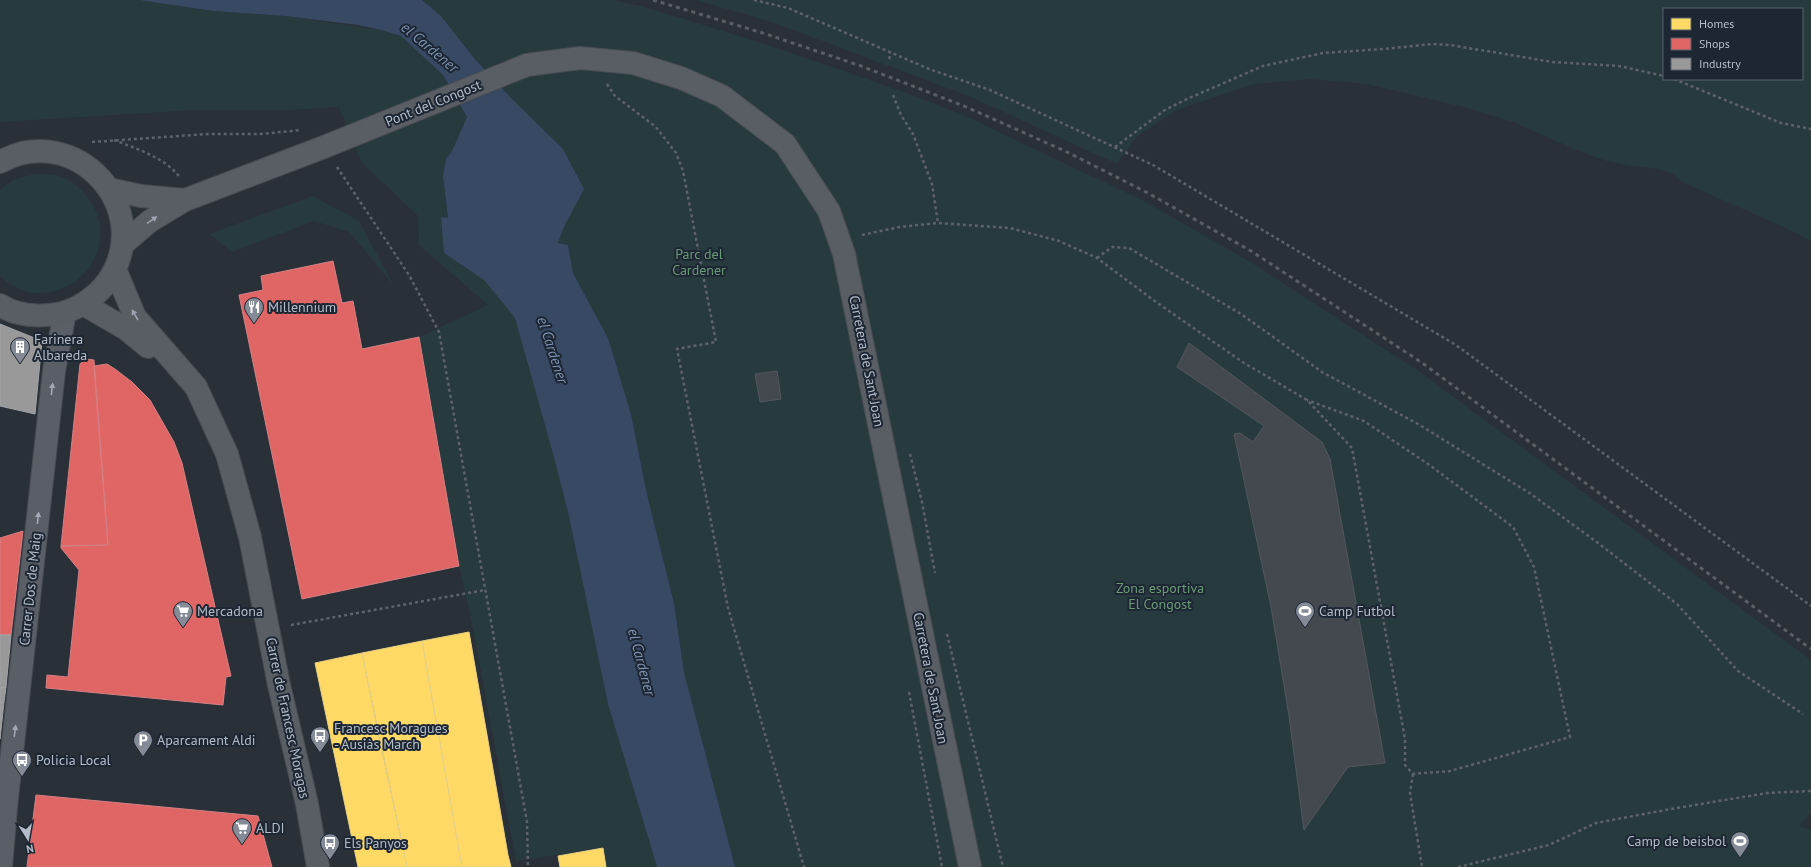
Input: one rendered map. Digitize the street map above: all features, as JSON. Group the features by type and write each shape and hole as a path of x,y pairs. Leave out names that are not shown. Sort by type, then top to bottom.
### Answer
{"street":[{"name":"Carretera de Sant Joan","path":"526,65 580,58 634,63 681,78 722,96 785,144 829,211 849,272 970,867"},
{"name":"Pont del Congost","path":"336,151 526,65"},
{"path":"109,188 141,196 184,191 211,191 336,151"},
{"path":"0,162 13,156 30,152 46,152 71,157 86,165 99,176 109,188 120,212 123,228 122,245 115,269 102,288 74,308 40,316 27,315 0,305"},
{"path":"122,245 184,191"},
{"name":"Carrer de Francesc Moragas","path":"115,269 135,317 196,387 227,454 250,537 279,685 307,804 318,867"},
{"name":"Carrer de Francesc Moragas","path":"74,308 126,329 196,387"},
{"name":"Carrer Dos de Maig","path":"1,867 3,807 54,371 74,308"}],"path":[{"path":"754,0 788,8 929,69 990,90 1153,164 1456,345 1811,606"},
{"path":"1114,147 1165,110 1187,99 1263,66 1323,53 1432,44 1450,45 1553,62 1619,66 1663,76"},
{"path":"889,59 891,53"},
{"path":"1676,80 1781,123 1811,129"},
{"path":"612,83 606,82 615,96 656,127 667,139 676,153 683,171 716,342 677,349 728,608 804,867"},
{"path":"893,95 901,115 913,134 932,184 938,223"},
{"path":"184,191 170,166 143,152 114,140 208,134 261,134 304,130"},
{"path":"336,151 409,275 439,332 527,822 528,867"},
{"path":"858,236 899,227 938,223 1010,228 1059,241 1097,258 1156,302 1244,363 1307,400 1364,421 1428,464 1512,527 1534,567 1570,737 1450,771 1413,774"},
{"path":"1097,258 1112,247 1129,248 1241,314 1322,372 1418,424 1531,494 1598,542 1677,604 1738,671 1803,714"},
{"path":"1307,400 1352,448 1405,739 1405,765 1413,774"},
{"path":"909,451 922,502 936,580"},
{"path":"268,629 485,590"},
{"path":"947,634 1003,867"},
{"path":"908,689 942,867"},
{"path":"1413,774 1410,793 1422,867"},
{"path":"1458,867 1549,845 1596,823 1767,793 1811,791"}],"green space":[{"path":"0,0 139,0 213,11 285,16 381,30 401,36 443,75 467,117 452,151 446,159 443,176 448,218 441,217 444,253 484,280 515,318 568,512 608,704 657,867 606,867 603,848 516,861 472,623 459,566 419,337 488,305 419,245 418,216 362,163 339,107 292,110 196,110 0,122"},
{"path":"422,0 612,0 641,6 762,43 910,94 961,114 1144,201 1249,261 1417,370 1811,660 1811,813 1799,826 1811,830 1811,867 735,867 684,672 674,603 646,490 631,414 608,338 573,273 568,245 558,243 564,227 512,99 474,58 441,16"},
{"path":"695,0 1811,0 1811,241 1788,229 1682,182 1673,174 1659,169 1607,161 1579,151 1513,122 1471,109 1367,84 1310,79 1254,84 1177,110 1137,136 1117,164 971,97 772,22"},
{"path":"34,174 50,174 59,176 74,184 83,192 94,208 100,224 100,241 95,257 86,271 73,283 57,290 38,293 33,293 13,286 0,277 0,190 13,180"},
{"path":"313,196 359,221 394,286 349,232 314,221 232,252 209,234"}],"water":[{"name":"el Cardener","path":"139,0 422,0 441,16 474,58 512,99 563,149 584,189 564,227 558,243 568,245 573,273 608,338 631,414 646,490 674,603 684,672 735,867 657,867 608,704 568,512 515,318 484,280 444,253 441,217 448,218 443,176 446,159 452,151 467,117 443,75 401,36 381,30 358,25 285,16 213,11"}],"building: Homes":[{"path":"469,632 511,867 462,867 422,641"},
{"path":"422,641 462,867 407,867 362,653"},
{"path":"362,653 407,867 358,867 315,663"},
{"path":"603,848 606,867 560,867 558,856"}],"building: Shops":[{"path":"333,261 342,303 353,301 362,349 419,337 459,566 302,599 239,295 263,290 261,276"},
{"path":"86,359 94,360 108,545 61,546 80,364"},
{"path":"107,364 132,382 150,400 174,442 182,463 231,676 226,677 223,705 46,688 47,675 68,677 79,570 61,546 108,545 94,366"},
{"path":"23,531 11,635 0,635 0,538"},
{"path":"36,795 258,816 272,867 27,867"}],"building: Industry":[{"name":"Farinera Albareda","path":"0,324 42,341 35,414 0,406"},
{"path":"0,635 11,635 6,687 0,688"},
{"path":"6,687 4,702 0,703 0,688"},
{"path":"4,702 0,739 0,703"}],"building: Other":[{"path":"1189,343 1322,442 1330,459 1385,763 1348,767 1304,830 1289,716 1271,607 1234,434 1240,433 1253,442 1264,426 1177,367"},
{"path":"777,371 781,399 760,402 755,374"}],"railway":[{"path":"653,0 766,34 861,66 964,106 1065,151 1146,192 1251,251 1421,362 1811,649"}],"place":[{"name":"Millennium","path":"254,324"},
{"name":"Farinera Albareda","path":"20,364"},
{"name":"Mercadona","path":"183,628"},
{"name":"Camp Futbol","path":"1305,628"},
{"name":"Francesc Moragues - Ausiàs March","path":"320,753"},
{"name":"Aparcament Aldi","path":"143,757"},
{"name":"Policia Local","path":"22,777"},
{"name":"ALDI","path":"242,845"},
{"name":"Camp de beisbol","path":"1740,858"},
{"name":"Els Panyos","path":"330,860"}],"park label":[{"name":"Parc del Cardener","path":"699,262"},
{"name":"Zona esportiva El Congost","path":"1160,596"}]}
